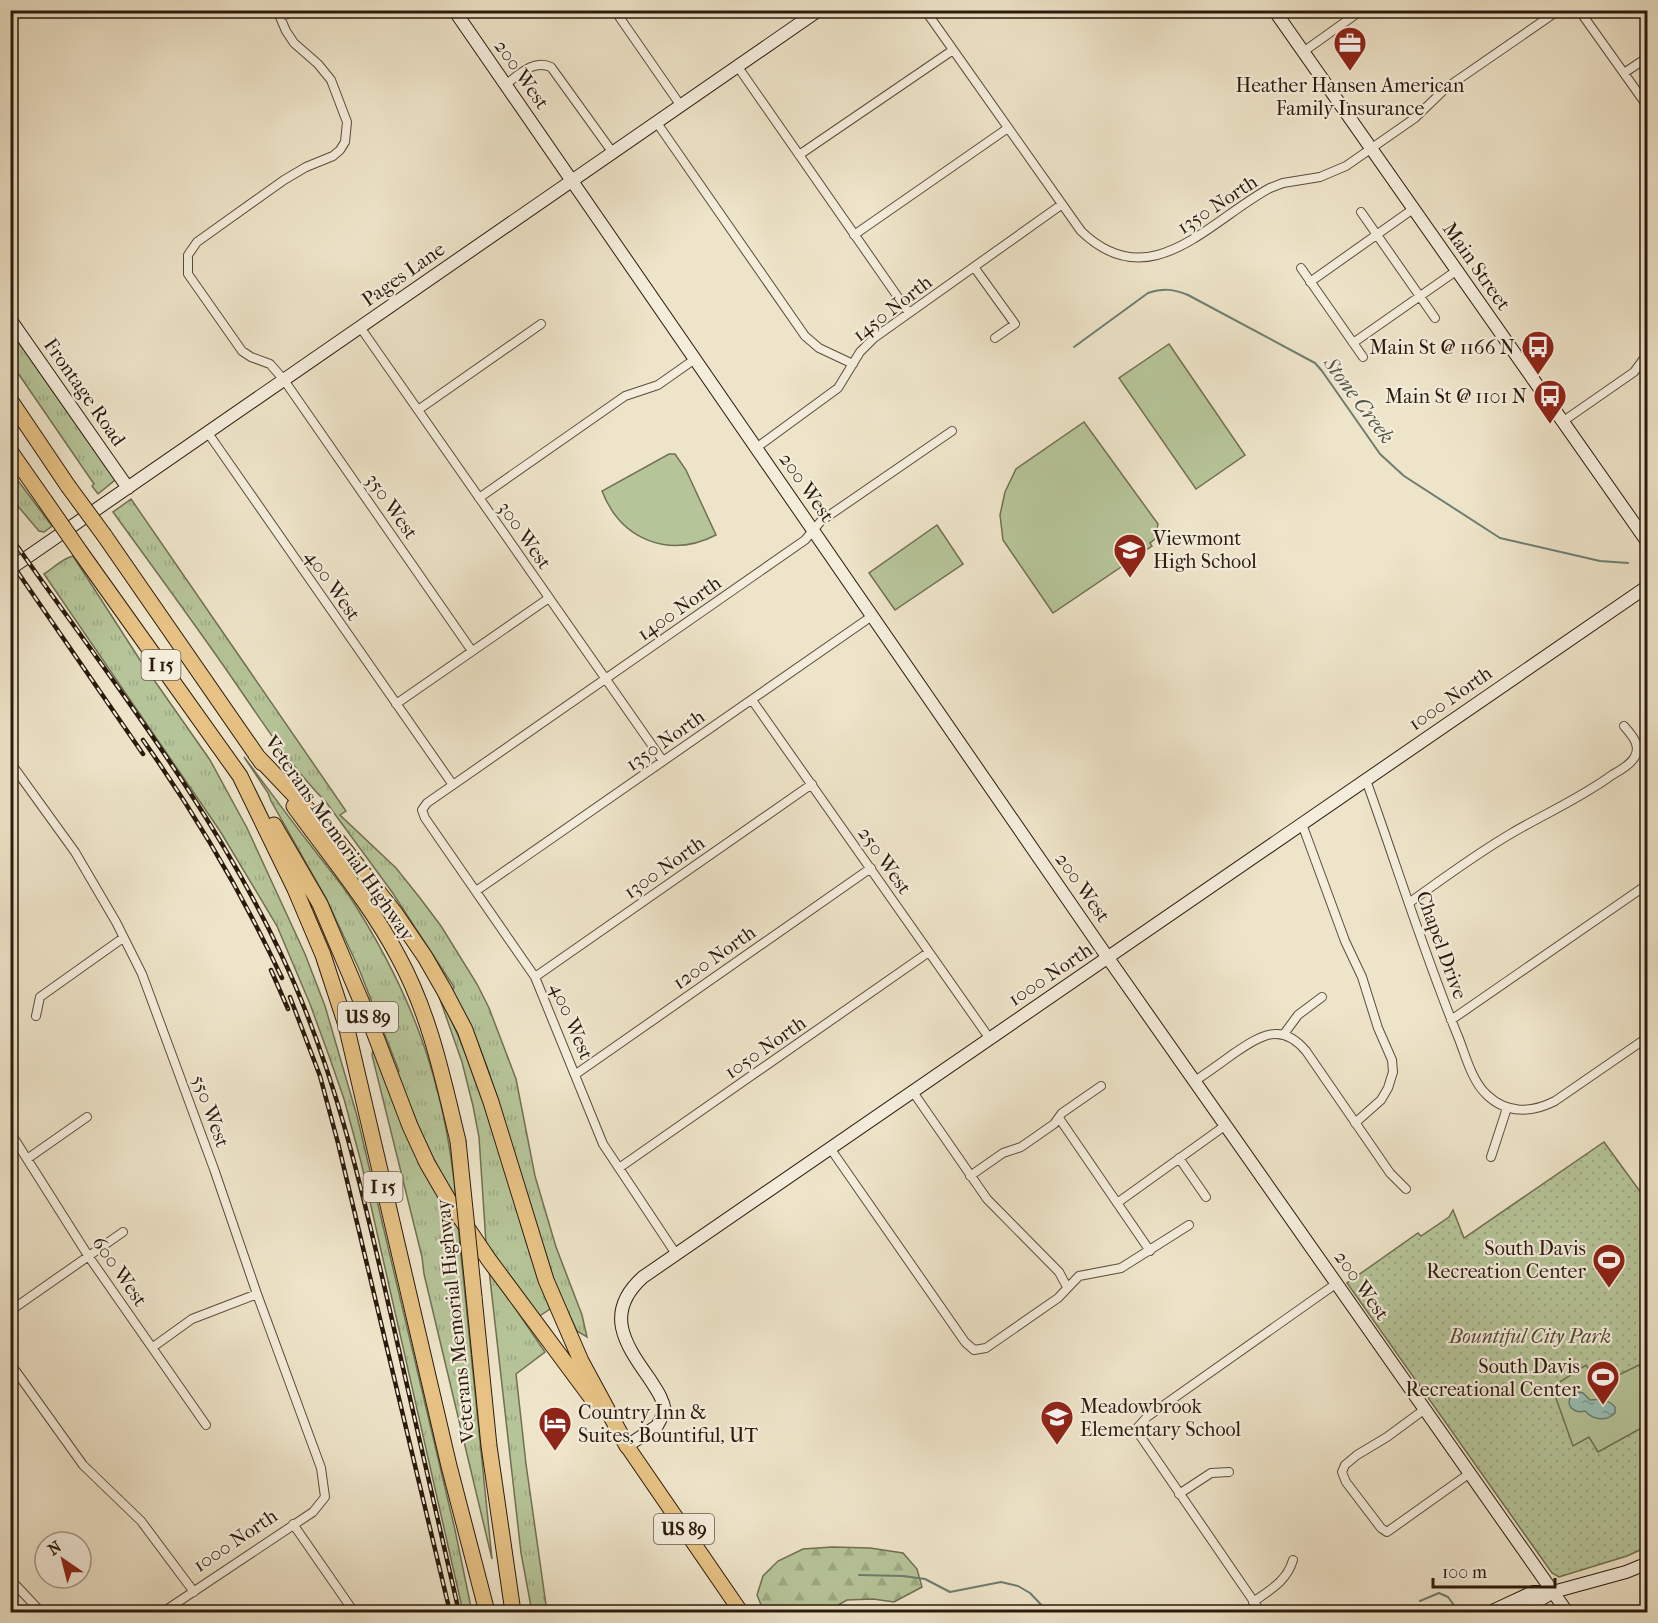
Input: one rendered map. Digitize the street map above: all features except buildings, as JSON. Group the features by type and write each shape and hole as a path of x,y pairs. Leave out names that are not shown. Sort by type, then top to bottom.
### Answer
{"highway":[{"name":"Veterans Memorial Highway","path":"10,400 256,755 376,918 400,960 426,1020 442,1071 458,1141 490,1458 513,1612"},
{"name":"Veterans Memorial Highway","path":"10,451 240,776 295,889 323,956 346,1025 449,1466 487,1612"},
{"name":"US 89","path":"256,755 338,841 395,913 444,990 465,1030 491,1102 546,1280 581,1361 627,1446"},
{"name":"US 89","path":"240,776 277,830 320,904 373,1029 410,1126 449,1202 507,1286 627,1446"}],"main road":[{"name":"200 West","path":"454,10 1108,958 1567,1612"},
{"name":"Main Street","path":"1274,10 1562,422 1642,525 1647,543"},
{"name":"Pages Lane","path":"10,569 738,67 813,12"},
{"name":"Frontage Road","path":"10,319 128,488"},
{"name":"1000 North","path":"627,1446 657,1426 665,1411 661,1397 626,1345 621,1326 623,1306 629,1293 638,1282 1647,586"},
{"name":"US 89","path":"627,1446 741,1612"},
{"path":"1490,1612 1533,1592 1553,1592 1626,1572 1647,1563"},
{"path":"1520,1612 1553,1592"}],"street":[{"path":"279,14 296,10"},
{"path":"616,10 681,106"},
{"path":"925,10 1061,205"},
{"path":"1303,52 1359,12 1377,13 1388,10"},
{"name":"1350 North","path":"1061,205 1087,237 1106,250 1129,257 1157,256 1181,247 1270,188 1283,183 1329,174 1346,166 1415,118 1446,88 1559,10"},
{"path":"1580,10 1647,107"},
{"name":"350 West","path":"279,14 294,43 318,63 331,80 347,122 345,142 333,156 306,167 284,180 203,238 188,255 187,270 190,278 238,347 246,355 270,364 284,380 472,651"},
{"path":"799,155 953,50"},
{"path":"1624,73 1647,57"},
{"path":"505,85 533,65 544,64 551,67 613,153"},
{"path":"738,67 909,313"},
{"path":"657,123 805,336 819,348 854,364"},
{"path":"854,235 1008,128"},
{"name":"1450 North","path":"756,448 833,393 843,383 860,352 868,343 1061,205"},
{"path":"1310,282 1413,209"},
{"path":"1360,212 1435,318"},
{"path":"974,267 1015,324 995,338"},
{"path":"1301,268 1363,357"},
{"path":"1353,343 1456,271"},
{"path":"418,410 542,324"},
{"name":"300 West","path":"360,327 663,762"},
{"path":"1562,422 1634,372 1647,353"},
{"path":"479,498 625,396 658,385 695,359"},
{"name":"1400 North","path":"422,810 427,803 806,540 821,521 952,430"},
{"name":"400 West","path":"208,433 453,785"},
{"path":"396,704 549,598"},
{"name":"1350 North","path":"476,891 872,616"},
{"name":"250 West","path":"752,700 990,1039"},
{"path":"1409,903 1498,841 1586,794 1628,764 1635,756 1637,747 1633,736 1624,726"},
{"name":"550 West","path":"10,762 75,852 142,974 321,1467 325,1497"},
{"name":"Chapel Drive","path":"1366,780 1451,1020 1478,1083 1488,1095 1507,1108"},
{"name":"1300 North","path":"535,977 812,784"},
{"name":"400 West","path":"422,810 425,818 535,977 603,1144 676,1254"},
{"path":"1302,824 1392,1060 1393,1072 1381,1100 1355,1123"},
{"name":"1200 North","path":"576,1074 871,868"},
{"path":"1451,1020 1647,884"},
{"path":"36,1016 40,998 123,938"},
{"name":"1050 North","path":"619,1168 929,952"},
{"path":"1284,1035 1298,1015 1322,997"},
{"path":"1195,1081 1261,1036 1284,1035 1296,1041 1306,1051 1390,1173 1406,1189"},
{"path":"1491,1157 1507,1108 1532,1110 1547,1105 1647,1037"},
{"path":"970,1176 999,1155 1021,1147 1059,1118 1062,1113 1101,1086"},
{"path":"913,1092 992,1205 1059,1272 1067,1287"},
{"path":"27,1159 87,1117"},
{"path":"1059,1118 1150,1251"},
{"path":"1117,1203 1226,1125"},
{"name":"600 West","path":"10,1132 89,1257 206,1425"},
{"path":"830,1148 964,1342 974,1350 986,1348 1058,1298 1079,1276 1121,1268 1189,1225"},
{"path":"1179,1158 1206,1197"},
{"path":"10,1311 123,1232"},
{"path":"1261,1612 1179,1494 1141,1437 1138,1428 1147,1416 1337,1283"},
{"path":"153,1347 192,1319 257,1294"},
{"path":"10,1363 83,1465 141,1521 194,1592"},
{"path":"1425,1409 1387,1437 1348,1461 1342,1472 1346,1482 1380,1528 1387,1532 1470,1473"},
{"path":"1179,1494 1211,1473 1228,1472"},
{"name":"1000 North","path":"164,1612 313,1512 325,1497"},
{"path":"293,1524 354,1612"},
{"path":"1253,1602 1283,1580 1290,1571 1293,1560"},
{"path":"10,1579 41,1612"}],"green space":[{"path":"10,330 115,480 98,494 92,486 94,484 11,363"},
{"path":"1169,344 1245,455 1196,489 1119,378"},
{"path":"1084,422 1158,524 1155,539 1150,543 1152,546 1053,613 1003,540 1000,515 1005,492 1016,469"},
{"path":"669,454 675,454 686,470 716,535 698,542 664,545 634,533 610,508 602,491"},
{"path":"10,470 52,526 44,532 39,531 11,498"},
{"path":"131,499 346,811 340,815 396,868 441,926 477,984 489,1008 516,1079 535,1176 556,1247 582,1315 587,1337 577,1331 556,1287 487,1067 452,991 454,987 392,892 326,802 275,741 113,512"},
{"path":"937,525 963,564 895,610 869,573"},
{"path":"73,556 140,660 210,760 247,828 305,954 325,1006 357,1116 455,1530 472,1612 463,1612 361,1162 344,1099 310,1004 277,926 220,831 44,574 61,561"},
{"path":"244,757 348,894 371,930 390,967 422,1040 434,1077 451,1157 456,1199 416,1121 359,969 326,898 268,793"},
{"path":"436,988 461,1042 479,1091 550,1309 538,1317 486,1243 479,1137 473,1106 462,1062"},
{"path":"373,1049 458,1226 492,1559 424,1274 422,1257 372,1055"},
{"name":"Bountiful City Park","path":"1604,1142 1647,1201 1647,1547 1627,1556 1559,1577 1552,1573 1347,1283 1418,1233 1421,1236 1449,1217 1453,1210 1464,1238"},
{"path":"489,1270 545,1352 516,1374 547,1612 532,1612 521,1553"},
{"name":"South Davis Recreational Center","path":"1586,1365 1598,1385 1639,1365 1647,1381 1647,1425 1598,1452 1589,1437 1573,1446 1552,1387"},
{"path":"870,1548 903,1553 917,1569 922,1587 894,1602 873,1599 847,1600 826,1612 764,1612 757,1595 763,1576 778,1561 803,1549"}],"water":[{"path":"1577,1392 1583,1393 1590,1400 1610,1402 1615,1407 1615,1413 1608,1418 1600,1419 1585,1411 1575,1411 1569,1402 1572,1395"}],"waterway":[{"name":"Stone Creek","path":"1074,347 1148,293 1159,290 1178,291 1315,363 1380,454 1404,476 1500,538 1600,561 1628,563"},
{"path":"859,1575 925,1579 950,1592 1001,1582 1018,1586 1030,1593 1048,1612"},
{"path":"1420,1601 1439,1593 1448,1597 1459,1612"},
{"path":"1127,1612 1160,1608 1185,1612"},
{"path":"1398,1612 1406,1608"}],"railway":[{"path":"10,536 119,688 189,791 253,898 300,997 332,1085 357,1174 459,1612"},
{"path":"10,561 143,754"},
{"path":"143,740 182,797 218,856 282,978"},
{"path":"271,970 288,1009"},
{"path":"290,997 320,1076 338,1143 450,1612"}],"place":[{"name":"Heather Hansen American Family Insurance","path":"1350,72"},
{"name":"Main St @ 1166 N","path":"1538,376"},
{"name":"Main St @ 1101 N","path":"1550,425"},
{"name":"Viewmont High School","path":"1130,579"},
{"name":"South Davis Recreation Center","path":"1609,1289"},
{"name":"South Davis Recreational Center","path":"1603,1406"},
{"name":"Meadowbrook Elementary School","path":"1057,1446"},
{"name":"Country Inn & Suites, Bountiful, UT","path":"555,1452"}]}
